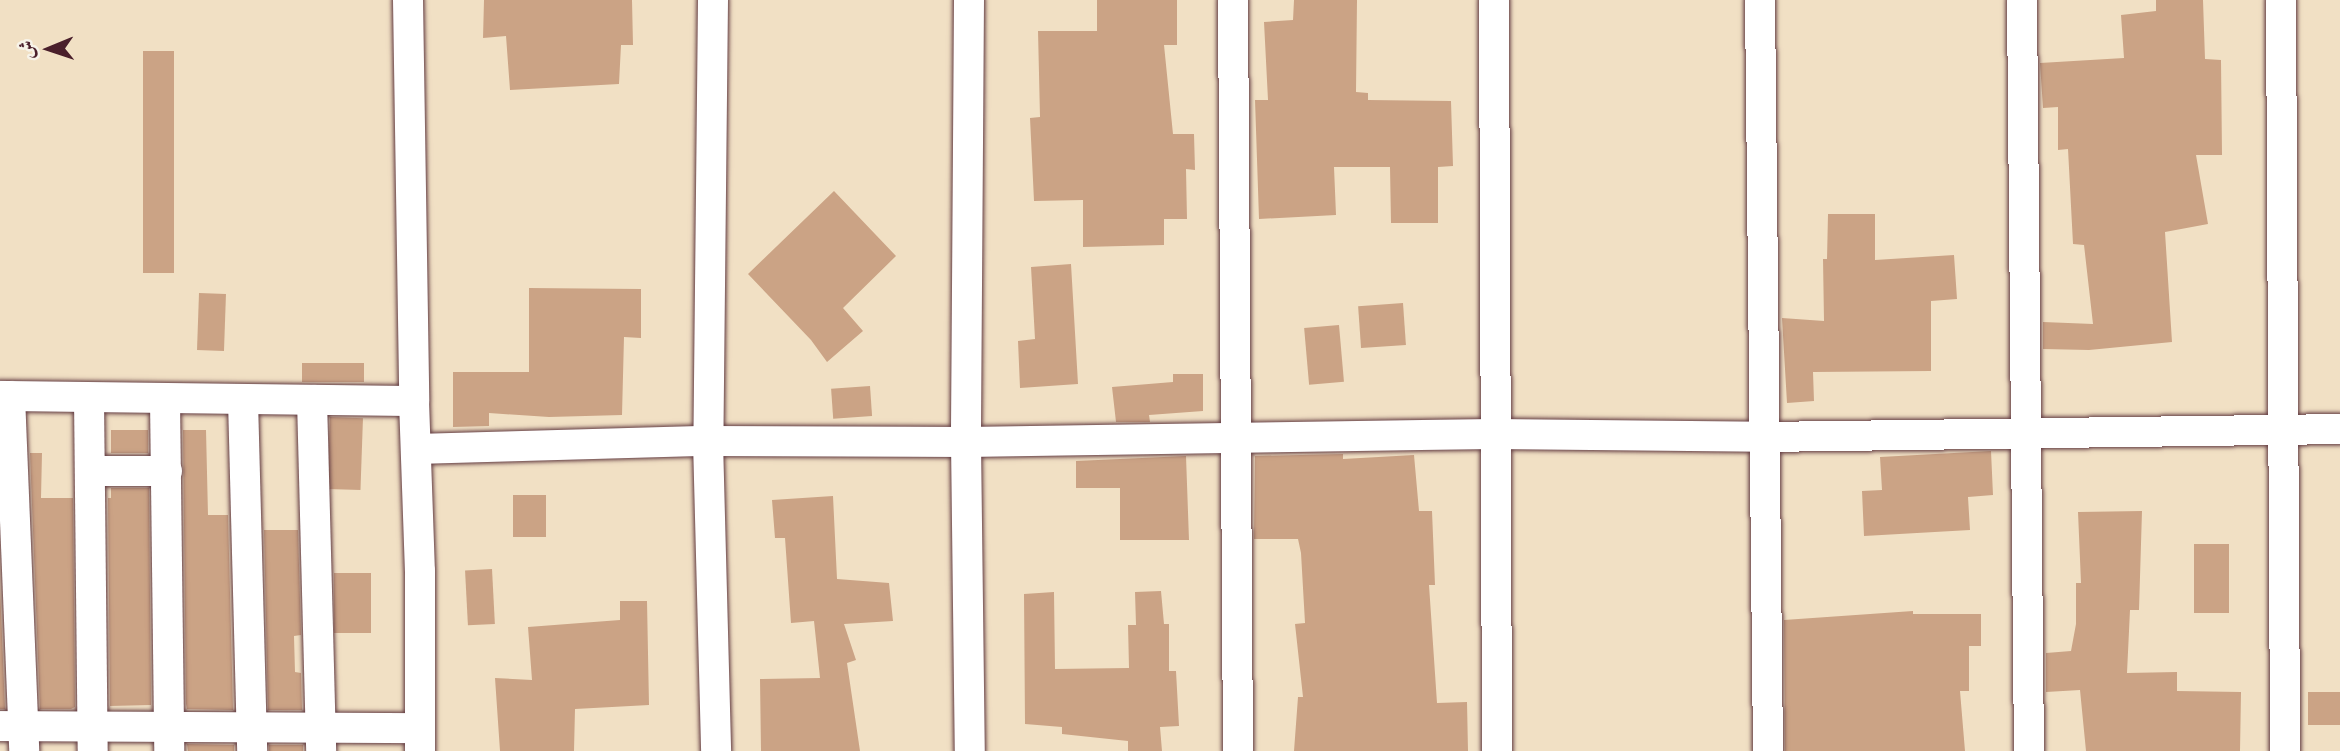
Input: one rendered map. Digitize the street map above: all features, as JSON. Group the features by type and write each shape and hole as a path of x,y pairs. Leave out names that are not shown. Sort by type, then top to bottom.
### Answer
{"street":[{"path":"408,0 420,739 93,739 16,735 5,396 414,401"},
{"path":"712,0 708,441 716,751"},
{"path":"970,0 966,442 970,751"},
{"path":"1233,0 1238,751"},
{"path":"1494,0 1497,751"},
{"path":"1760,0 1768,751"},
{"path":"2022,0 2029,751"},
{"path":"2281,0 2285,751"},
{"path":"89,398 92,471 93,739"},
{"path":"165,400 169,739"},
{"path":"243,400 252,739"},
{"path":"312,400 321,739"},
{"path":"416,450 708,441 966,442 1494,434 1763,438 2340,429"},
{"path":"92,471 167,471"}],"building":[{"path":"484,0 632,0 633,45 621,45 619,84 510,90 506,36 483,38"},
{"path":"1097,0 1177,0 1177,45 1164,45 1173,134 1194,134 1195,170 1186,169 1187,219 1164,219 1164,245 1083,247 1083,200 1034,201 1030,118 1040,117 1038,31 1097,31"},
{"path":"1294,0 1357,0 1356,92 1368,93 1368,100 1451,101 1453,166 1438,167 1438,223 1391,223 1390,167 1334,167 1336,215 1259,219 1255,100 1268,100 1264,22 1293,20"},
{"path":"2156,0 2203,0 2205,59 2221,60 2222,155 2196,155 2208,224 2165,232 2172,342 2089,350 2043,349 2043,322 2093,324 2084,245 2073,244 2068,149 2058,150 2058,107 2043,108 2040,63 2124,58 2121,15 2156,11"},
{"path":"143,51 174,51 174,273 143,273"},
{"path":"834,191 896,256 843,308 863,331 827,362 811,340 748,274"},
{"path":"1828,214 1875,214 1875,260 1954,255 1957,299 1931,301 1931,371 1813,372 1814,401 1787,403 1782,318 1824,321 1823,259 1827,259"},
{"path":"1071,264 1078,384 1020,388 1018,341 1035,339 1031,267"},
{"path":"529,288 641,289 641,338 624,337 622,415 549,417 489,413 489,426 453,427 453,372 529,372"},
{"path":"199,293 226,294 224,351 197,350"},
{"path":"1403,303 1406,345 1361,348 1358,306"},
{"path":"1339,325 1344,382 1309,385 1304,328"},
{"path":"302,363 364,363 364,382 302,382"},
{"path":"1173,374 1203,374 1203,411 1149,415 1150,422 1116,422 1112,387 1173,382"},
{"path":"870,386 872,416 833,419 831,389"},
{"path":"330,417 363,418 360,490 327,489"},
{"path":"111,430 148,430 148,453 111,453"},
{"path":"183,430 206,430 208,515 228,515 233,710 187,709 186,704"},
{"path":"1991,451 1993,495 1968,497 1970,530 1864,536 1862,491 1882,490 1880,457"},
{"path":"30,453 42,453 41,498 73,498 75,707 71,709 40,709"},
{"path":"1343,454 1343,459 1414,455 1419,511 1432,511 1435,585 1429,585 1437,703 1467,702 1468,751 1294,751 1298,697 1303,697 1295,624 1305,623 1301,553 1298,539 1254,539 1255,456"},
{"path":"1186,456 1189,540 1120,540 1120,488 1076,488 1076,461"},
{"path":"111,488 149,488 151,705 110,706 108,498 111,498"},
{"path":"513,495 546,495 546,537 513,537"},
{"path":"833,496 837,579 889,583 893,621 844,624 856,660 847,663 860,751 761,751 760,679 820,678 814,621 791,623 785,538 775,538 772,500"},
{"path":"2142,511 2139,610 2130,610 2127,673 2177,672 2177,691 2241,692 2240,751 2086,751 2080,690 2046,692 2046,653 2071,651 2076,624 2076,583 2081,583 2078,512"},
{"path":"264,530 298,530 301,635 294,636 295,672 301,673 302,710 268,710"},
{"path":"2194,544 2229,544 2229,613 2194,613"},
{"path":"492,569 495,624 468,625 465,570"},
{"path":"334,573 371,573 371,633 334,633"},
{"path":"0,587 5,709 0,709"},
{"path":"1161,591 1164,624 1169,624 1169,671 1176,671 1179,726 1160,727 1162,751 1128,751 1128,741 1062,734 1062,727 1025,724 1024,594 1054,592 1055,669 1129,668 1128,625 1136,625 1135,592"},
{"path":"620,601 647,601 649,705 575,709 574,751 500,751 495,678 532,680 528,627 620,620"},
{"path":"1913,611 1913,614 1981,614 1981,646 1969,646 1969,691 1960,691 1965,751 1785,751 1784,620"},
{"path":"2308,692 2340,692 2340,725 2308,725"},
{"path":"187,744 234,745 234,751 188,751"},
{"path":"269,745 303,745 303,751 269,751"}]}
